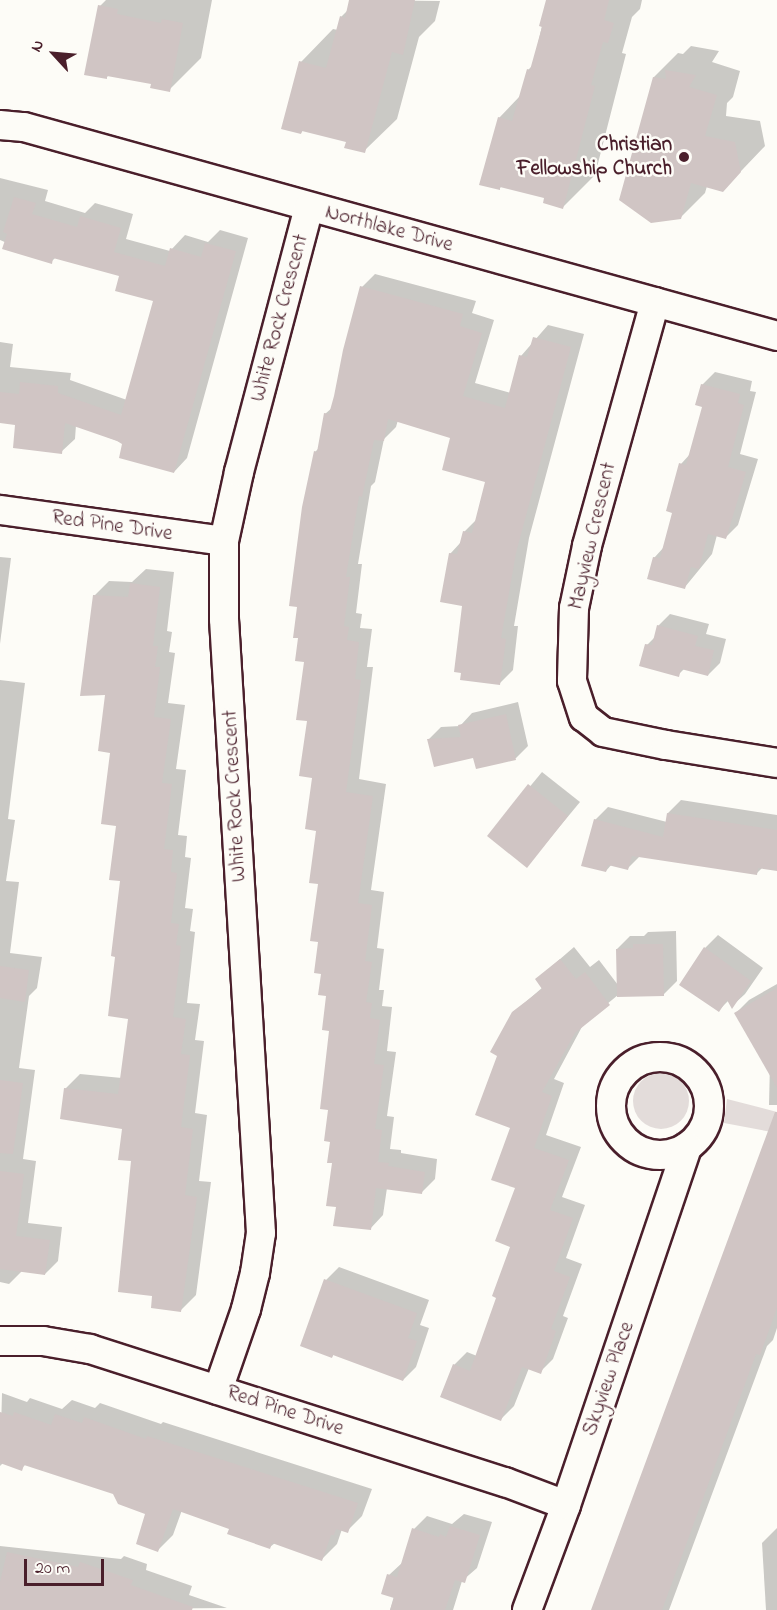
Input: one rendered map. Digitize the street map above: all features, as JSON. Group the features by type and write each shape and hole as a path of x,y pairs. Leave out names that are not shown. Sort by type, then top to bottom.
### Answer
{"street":[{"name":"Northlake Drive","path":"0,124 24,127 777,336"},
{"name":"White Rock Crescent","path":"218,1390 246,1309 255,1273 261,1233 224,611 224,542 236,482 309,207"},
{"name":"Mayview Crescent","path":"655,302 587,546 574,608 572,681 584,717 603,732 666,746 777,763"},
{"name":"Red Pine Drive","path":"0,510 224,542"},
{"name":"Skyview Place","path":"527,1610 566,1505 687,1147"},
{"name":"Red Pine Drive","path":"0,1341 43,1341 90,1349 494,1478 566,1505"}],"shaded area":[{"path":"656,1073 666,1073 681,1081 687,1090 689,1101 687,1112 681,1121 666,1129 656,1129 645,1124 638,1117 633,1106 633,1096 638,1085 645,1078"},
{"path":"727,1099 777,1112 777,1133 724,1123"}],"building":[{"path":"349,0 415,0 403,55 392,52 365,153 344,148 346,142 302,131 301,134 281,129 299,61 326,68 340,16 345,18"},
{"path":"546,0 609,0 604,20 614,23 608,43 603,42 591,85 595,86 563,209 543,203 544,198 500,187 500,190 479,185 498,117 512,121 527,69 530,70 542,27 539,26"},
{"path":"98,5 118,9 117,14 161,23 162,19 183,23 170,92 150,88 151,84 107,76 107,79 84,75"},
{"name":"Christian Fellowship Church","path":"665,70 696,75 689,87 717,95 705,136 735,142 741,172 723,192 691,183 681,219 651,223 619,200 653,77 666,79"},
{"path":"14,197 36,203 32,214 77,227 80,216 121,228 114,252 165,266 170,248 201,257 205,243 236,251 174,473 119,458 122,444 65,423 62,454 13,448 15,425 0,423 0,392 19,394 20,382 58,386 58,393 121,415 153,301 115,291 119,276 53,258 52,264 2,249 7,234 3,232"},
{"path":"360,286 463,314 460,326 482,333 463,396 505,408 519,355 527,357 533,337 571,347 516,553 501,638 506,639 500,685 460,680 461,673 454,672 462,606 440,602 449,553 457,554 463,531 472,533 485,482 442,470 450,438 388,419 384,441 374,440 362,497 359,496 346,577 350,577 344,626 349,627 347,640 359,642 355,679 361,680 346,792 373,796 358,903 372,905 365,961 372,962 366,1002 372,1003 370,1018 380,1020 374,1064 384,1065 375,1129 382,1130 378,1162 389,1163 388,1166 425,1172 422,1194 376,1188 371,1230 333,1226 336,1207 326,1206 332,1163 327,1163 330,1142 324,1141 328,1110 320,1109 329,1031 322,1030 326,996 318,995 321,974 314,973 318,942 310,941 318,884 309,883 316,831 305,829 312,778 299,776 307,721 296,720 304,662 295,661 298,638 293,638 297,607 289,606 302,507 314,451 317,452 324,413 329,414"},
{"path":"701,384 740,394 738,403 744,405 728,467 746,472 726,539 708,534 699,569 691,567 685,589 647,579 653,557 660,558 672,513 666,511 679,463 686,465 702,407 695,405"},
{"path":"130,583 160,587 153,646 158,646 155,667 160,667 154,717 171,719 162,783 172,784 164,849 173,850 171,872 177,873 171,923 179,924 176,945 181,946 173,1017 186,1019 181,1054 190,1055 181,1127 193,1129 185,1195 197,1197 181,1312 151,1308 152,1296 118,1292 131,1161 118,1160 122,1129 60,1119 64,1088 118,1094 128,1019 108,1016 115,957 111,956 120,881 109,880 116,826 101,824 110,753 98,751 105,695 80,696 93,595 128,597"},
{"path":"657,625 698,636 695,646 714,650 708,676 681,669 679,677 639,666 645,644 652,645"},
{"path":"506,714 516,760 476,769 473,758 434,767 427,739 461,737 458,725"},
{"path":"528,784 568,816 527,868 487,836"},
{"path":"667,813 777,830 777,871 758,868 757,875 632,856 628,870 608,865 606,872 581,866 594,819 663,837"},
{"path":"633,944 663,944 664,996 617,997 616,949 633,948"},
{"path":"704,947 751,981 732,1009 727,1000 719,1012 679,985"},
{"path":"560,959 576,979 585,972 610,1005 575,1033 542,1092 552,1096 534,1148 569,1160 550,1210 573,1218 554,1271 570,1277 551,1329 556,1331 541,1374 522,1367 501,1421 440,1397 453,1364 470,1371 496,1298 492,1296 510,1247 495,1241 515,1188 491,1180 510,1128 475,1115 497,1056 490,1052 512,1012 542,989 535,979"},
{"path":"0,966 29,970 25,1002 0,998"},
{"path":"777,988 777,1088 734,1013"},
{"path":"0,1080 23,1083 13,1154 0,1153"},
{"path":"775,1112 777,1112 777,1308 760,1355 756,1354 662,1610 591,1610"},
{"path":"0,1171 24,1174 16,1236 50,1240 45,1275 0,1269"},
{"path":"324,1279 417,1313 408,1338 417,1341 403,1381 333,1355 332,1358 300,1346"},
{"path":"0,1412 13,1416 14,1412 51,1425 55,1414 82,1423 84,1417 146,1439 147,1436 358,1503 348,1533 336,1529 334,1535 331,1535 322,1561 272,1543 270,1549 227,1534 229,1529 173,1509 158,1552 136,1544 145,1514 118,1504 113,1494 24,1465 22,1471 0,1463"},
{"path":"450,1526 480,1535 465,1583 455,1580 445,1610 390,1610 394,1598 381,1594 387,1574 397,1577 412,1528 446,1537"},
{"path":"7,1552 78,1567 80,1562 133,1580 131,1585 193,1607 192,1610 0,1610 0,1582"}],"place":[{"name":"Christian Fellowship Church","path":"684,157"}]}
